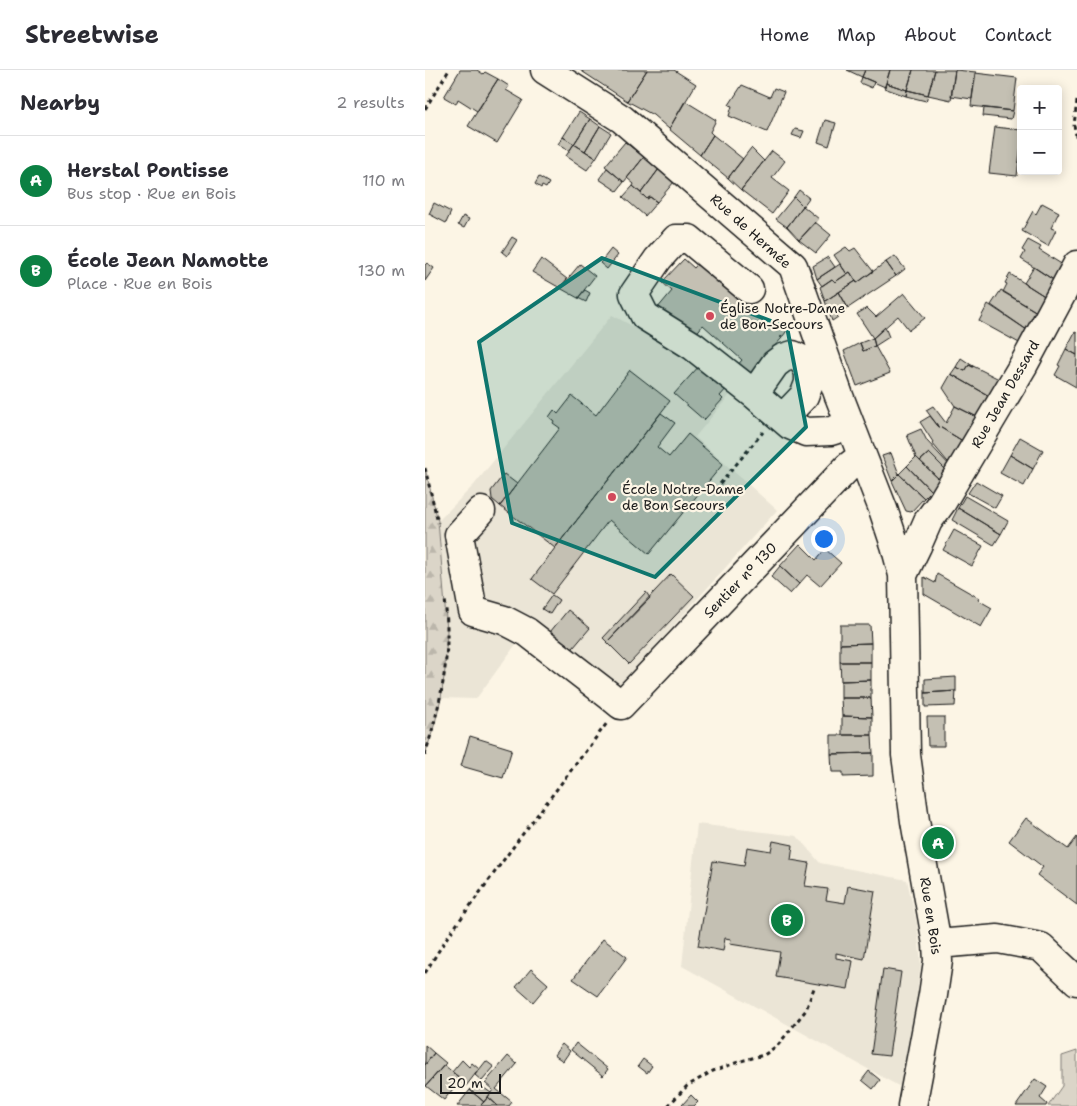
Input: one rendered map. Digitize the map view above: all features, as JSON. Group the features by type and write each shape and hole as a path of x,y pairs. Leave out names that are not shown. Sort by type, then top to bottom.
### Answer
{"street":[{"name":"Rue de Hermée","path":"545,70 622,119 793,266 861,456 890,530 903,575"},
{"path":"749,289 689,239 676,239 658,259 634,294 645,316 693,346 790,425 806,432 831,431 850,425"},
{"name":"Rue Jean Dessard","path":"903,575 928,521 942,502 1024,364 1077,265"},
{"path":"754,394 775,364 783,358 793,355 803,360 809,372 809,383 804,396 780,416"},
{"name":"Sentier n° 130","path":"621,705 861,456"},
{"path":"481,510 459,535 473,611 504,620 527,632 621,705"},
{"name":"Rue Jean Dessard","path":"890,530 898,534 907,533 928,521"},
{"name":"Rue en Bois","path":"903,575 906,755 915,821 937,944 938,961 913,1106"},
{"path":"937,944 997,939 1041,947 1077,981"}],"path":[{"path":"425,108 449,70"},
{"path":"1077,101 1074,126 1077,140"},
{"path":"715,490 780,416"},
{"path":"425,756 441,698 445,670 447,631 444,592"},
{"path":"425,973 446,939 519,839 621,705"},
{"path":"669,1106 687,1086 713,1071 764,1055 778,1045 806,1010 814,988"}],"highlighted area":[{"path":"602,258 787,327 806,427 655,577 512,523 479,342"}],"shaded area":[{"name":"École Notre-Dame de Bon Secours","path":"612,315 697,361 733,391 695,437 777,510 618,690 530,625 476,699 441,698 447,631 438,521 474,485"},
{"path":"697,824 797,836 820,863 907,880 917,924 921,964 904,1089 682,966"}],"green space":[{"path":"425,468 438,521 447,631 441,698 425,755"},
{"path":"1077,1051 1077,1106 1048,1106 1062,1086 1062,1056"}],"building":[{"path":"460,70 477,70 498,79 477,111 458,99 456,104 444,97"},
{"path":"580,70 647,70 627,101"},
{"path":"647,70 674,70 696,84 669,129 653,115 627,101"},
{"path":"847,70 865,70 862,77"},
{"path":"865,70 890,70 885,87 862,77"},
{"path":"890,70 913,70 907,90 886,83"},
{"path":"913,70 935,70 928,95 907,90"},
{"path":"935,70 955,70 951,100 928,95"},
{"path":"955,70 976,72 972,99 951,96"},
{"path":"975,73 1017,78 1013,111 971,106"},
{"path":"862,77 874,82 872,88 860,83"},
{"path":"498,79 509,86 506,90 523,100 497,143 468,126"},
{"path":"886,83 907,90 906,96 884,88"},
{"path":"742,85 770,97 774,88 784,92 767,132 729,116 732,106 729,105"},
{"path":"907,90 928,95 926,101 906,96"},
{"path":"685,101 716,120 710,132 713,135 700,155 669,129"},
{"path":"984,108 1013,111 1011,119 983,116"},
{"path":"579,112 590,119 574,144 563,137"},
{"path":"590,119 600,126 585,151 574,144"},
{"path":"825,120 836,123 829,146 818,142"},
{"path":"600,126 611,133 596,158 585,151"},
{"path":"995,127 1017,130 1017,176 989,173"},
{"path":"795,129 804,131 801,138 792,135"},
{"path":"713,135 743,159 728,178 700,155"},
{"path":"563,137 574,144 569,151 558,144"},
{"path":"625,142 644,157 624,182 605,166"},
{"path":"574,144 596,158 587,170 566,156"},
{"path":"751,148 764,161 741,190 728,178"},
{"path":"772,151 785,161 772,178 789,191 772,214 741,190"},
{"path":"644,157 659,169 641,193 627,178"},
{"path":"607,168 624,182 617,191 599,179"},
{"path":"659,169 674,182 657,202 650,197 647,199 641,193"},
{"path":"539,177 549,183 546,188 542,186 541,188 535,184"},
{"path":"633,186 647,199 650,197 657,202 645,216 623,197"},
{"path":"799,190 809,198 803,206 794,197"},
{"path":"794,197 803,206 787,227 776,219"},
{"path":"434,203 451,212 446,223 429,214"},
{"path":"1042,203 1059,212 1051,228 1056,230 1048,246 1022,231 1033,211 1036,214"},
{"path":"803,206 819,219 799,240 787,227"},
{"path":"463,216 469,219 464,228 458,225"},
{"path":"815,222 831,235 816,253 799,240"},
{"path":"512,237 517,240 507,256 502,252"},
{"path":"1028,240 1041,247 1039,250 1063,265 1055,281 1021,259 1025,252 1022,250"},
{"path":"846,247 850,251 855,248 873,271 857,283 850,272 847,274 834,255"},
{"path":"611,249 618,255 607,269 600,263"},
{"name":"Église Notre-Dame de Bon-Secours","path":"705,256 738,285 731,293 770,328 773,324 779,322 785,326 786,332 772,349 776,353 763,359 748,377 736,367 742,360 703,325 695,335 657,309 672,291 662,282 684,259 694,268"},
{"path":"895,256 905,269 896,276 886,262"},
{"path":"828,257 835,267 817,279 813,266"},
{"path":"541,259 567,279 560,288 532,272"},
{"path":"886,262 896,276 848,308 839,292 856,281 857,283"},
{"path":"427,263 434,268 425,281 425,265"},
{"path":"580,264 595,276 578,298 560,288"},
{"path":"840,264 847,274 835,282 832,279 822,286 817,279"},
{"path":"1034,267 1055,281 1046,297 1024,283"},
{"path":"850,272 856,281 825,301 820,287 832,279 835,282"},
{"path":"1010,274 1046,297 1037,312 1003,292"},
{"path":"585,290 590,293 586,302 578,298"},
{"path":"1001,290 1037,312 1027,330 991,305"},
{"path":"839,292 848,308 837,315 838,317 832,321 825,301"},
{"path":"904,293 925,318 909,330 898,316 873,338 857,314 867,308 876,317"},
{"path":"988,304 1027,330 1021,344 979,321"},
{"path":"885,327 889,337 875,346 873,338"},
{"path":"1075,332 1077,333 1077,355 1066,349"},
{"path":"873,338 875,346 863,351 860,343"},
{"path":"860,343 863,351 875,346 890,373 857,386 844,351"},
{"path":"1066,349 1077,355 1076,387 1055,375"},
{"path":"961,358 973,367 969,365 965,371 956,367"},
{"path":"700,365 727,388 720,396 723,399 704,420 674,394"},
{"path":"969,365 1001,380 991,397 951,374 956,367 965,371"},
{"path":"630,370 670,401 555,548 500,506 560,428 549,417 554,410 558,414 572,396 596,415"},
{"path":"951,374 991,397 979,418 955,406 943,388"},
{"path":"933,406 946,423 955,406 979,418 966,443 938,426 926,410"},
{"path":"661,413 675,423 657,447 669,457 688,434 723,464 649,554 609,520 552,594 532,579"},
{"path":"930,416 938,426 966,443 952,467 932,443 920,422"},
{"path":"921,429 927,441 952,468 949,473 929,453 920,461 916,457 907,435"},
{"path":"1020,437 1043,450 1033,469 1010,455"},
{"path":"891,453 899,474 892,481 882,456"},
{"path":"929,453 949,473 941,481 920,461"},
{"path":"1010,455 1033,469 1024,486 1000,473"},
{"path":"916,457 941,481 931,491 907,466"},
{"path":"907,466 931,491 924,498 899,474"},
{"path":"504,474 517,484 500,506 492,499 491,491"},
{"path":"899,474 924,498 911,512 906,511 892,481"},
{"path":"976,481 1002,496 995,508 968,493"},
{"path":"965,496 1008,521 1001,534 958,508"},
{"path":"958,508 1001,534 994,545 952,520"},
{"path":"954,530 983,546 972,566 943,550"},
{"path":"800,544 816,560 825,549 841,563 820,586 807,575 799,584 780,566"},
{"path":"780,566 799,584 790,594 771,577"},
{"path":"671,574 694,596 629,664 607,642"},
{"path":"937,574 979,598 978,600 992,608 981,627 924,594 924,577 935,583"},
{"path":"646,592 650,598 607,642 603,638"},
{"path":"552,595 559,600 550,614 542,609"},
{"path":"568,610 590,628 568,654 546,637"},
{"path":"840,625 870,625 871,643 840,644"},
{"path":"871,643 871,662 840,662 840,644"},
{"path":"840,662 871,662 871,680 841,681"},
{"path":"956,677 956,691 925,693 925,679"},
{"path":"871,680 871,698 841,698 841,681"},
{"path":"956,691 955,706 925,707 925,693"},
{"path":"841,698 871,698 872,717 842,716"},
{"path":"842,716 872,717 872,735 842,735"},
{"path":"927,717 944,717 944,746 928,746"},
{"path":"831,735 872,735 873,753 831,754"},
{"path":"470,736 512,749 503,778 461,766"},
{"path":"873,753 873,776 843,777 843,772 832,772 831,754"},
{"path":"1026,818 1068,849 1077,837 1077,905 1037,875 1043,867 1009,841"},
{"path":"773,841 793,845 791,860 809,863 805,886 828,889 826,900 845,903 848,886 875,891 864,959 836,953 836,958 853,961 848,989 776,977 780,952 730,944 731,939 725,938 723,951 698,946 713,861 744,866 747,847 771,851"},
{"path":"603,939 627,957 598,996 573,979"},
{"path":"531,969 548,984 533,1002 516,987"},
{"path":"883,969 901,972 889,1056 871,1054"},
{"path":"576,1043 608,1069 603,1076 571,1050"},
{"path":"562,1044 570,1051 563,1061 554,1055"},
{"path":"425,1045 434,1053 425,1065"},
{"path":"434,1053 446,1063 426,1086 425,1065"},
{"path":"508,1056 517,1064 496,1089 512,1102 509,1106 498,1106 488,1097 493,1090 485,1083"},
{"path":"643,1059 652,1066 647,1073 638,1066"},
{"path":"462,1060 469,1067 472,1063 479,1069 466,1086 452,1072"},
{"path":"486,1061 494,1067 482,1081 475,1075"},
{"path":"444,1065 461,1079 444,1100 426,1086"},
{"path":"869,1071 880,1080 873,1089 862,1080"},
{"path":"1035,1079 1047,1087 1040,1098 1047,1104 1046,1106 1016,1106"},
{"path":"476,1082 491,1093 484,1102 470,1090"},
{"path":"470,1090 484,1102 480,1106 457,1106"},
{"path":"691,1095 698,1102 694,1106 682,1105"},
{"path":"488,1097 498,1106 480,1106"}],"place":[{"name":"Église Notre-Dame de Bon-Secours","path":"710,316"},
{"name":"École Notre-Dame de Bon Secours","path":"612,497"},
{"name":"Herstal Pontisse","path":"938,843"},
{"name":"École Jean Namotte","path":"787,920"}]}
